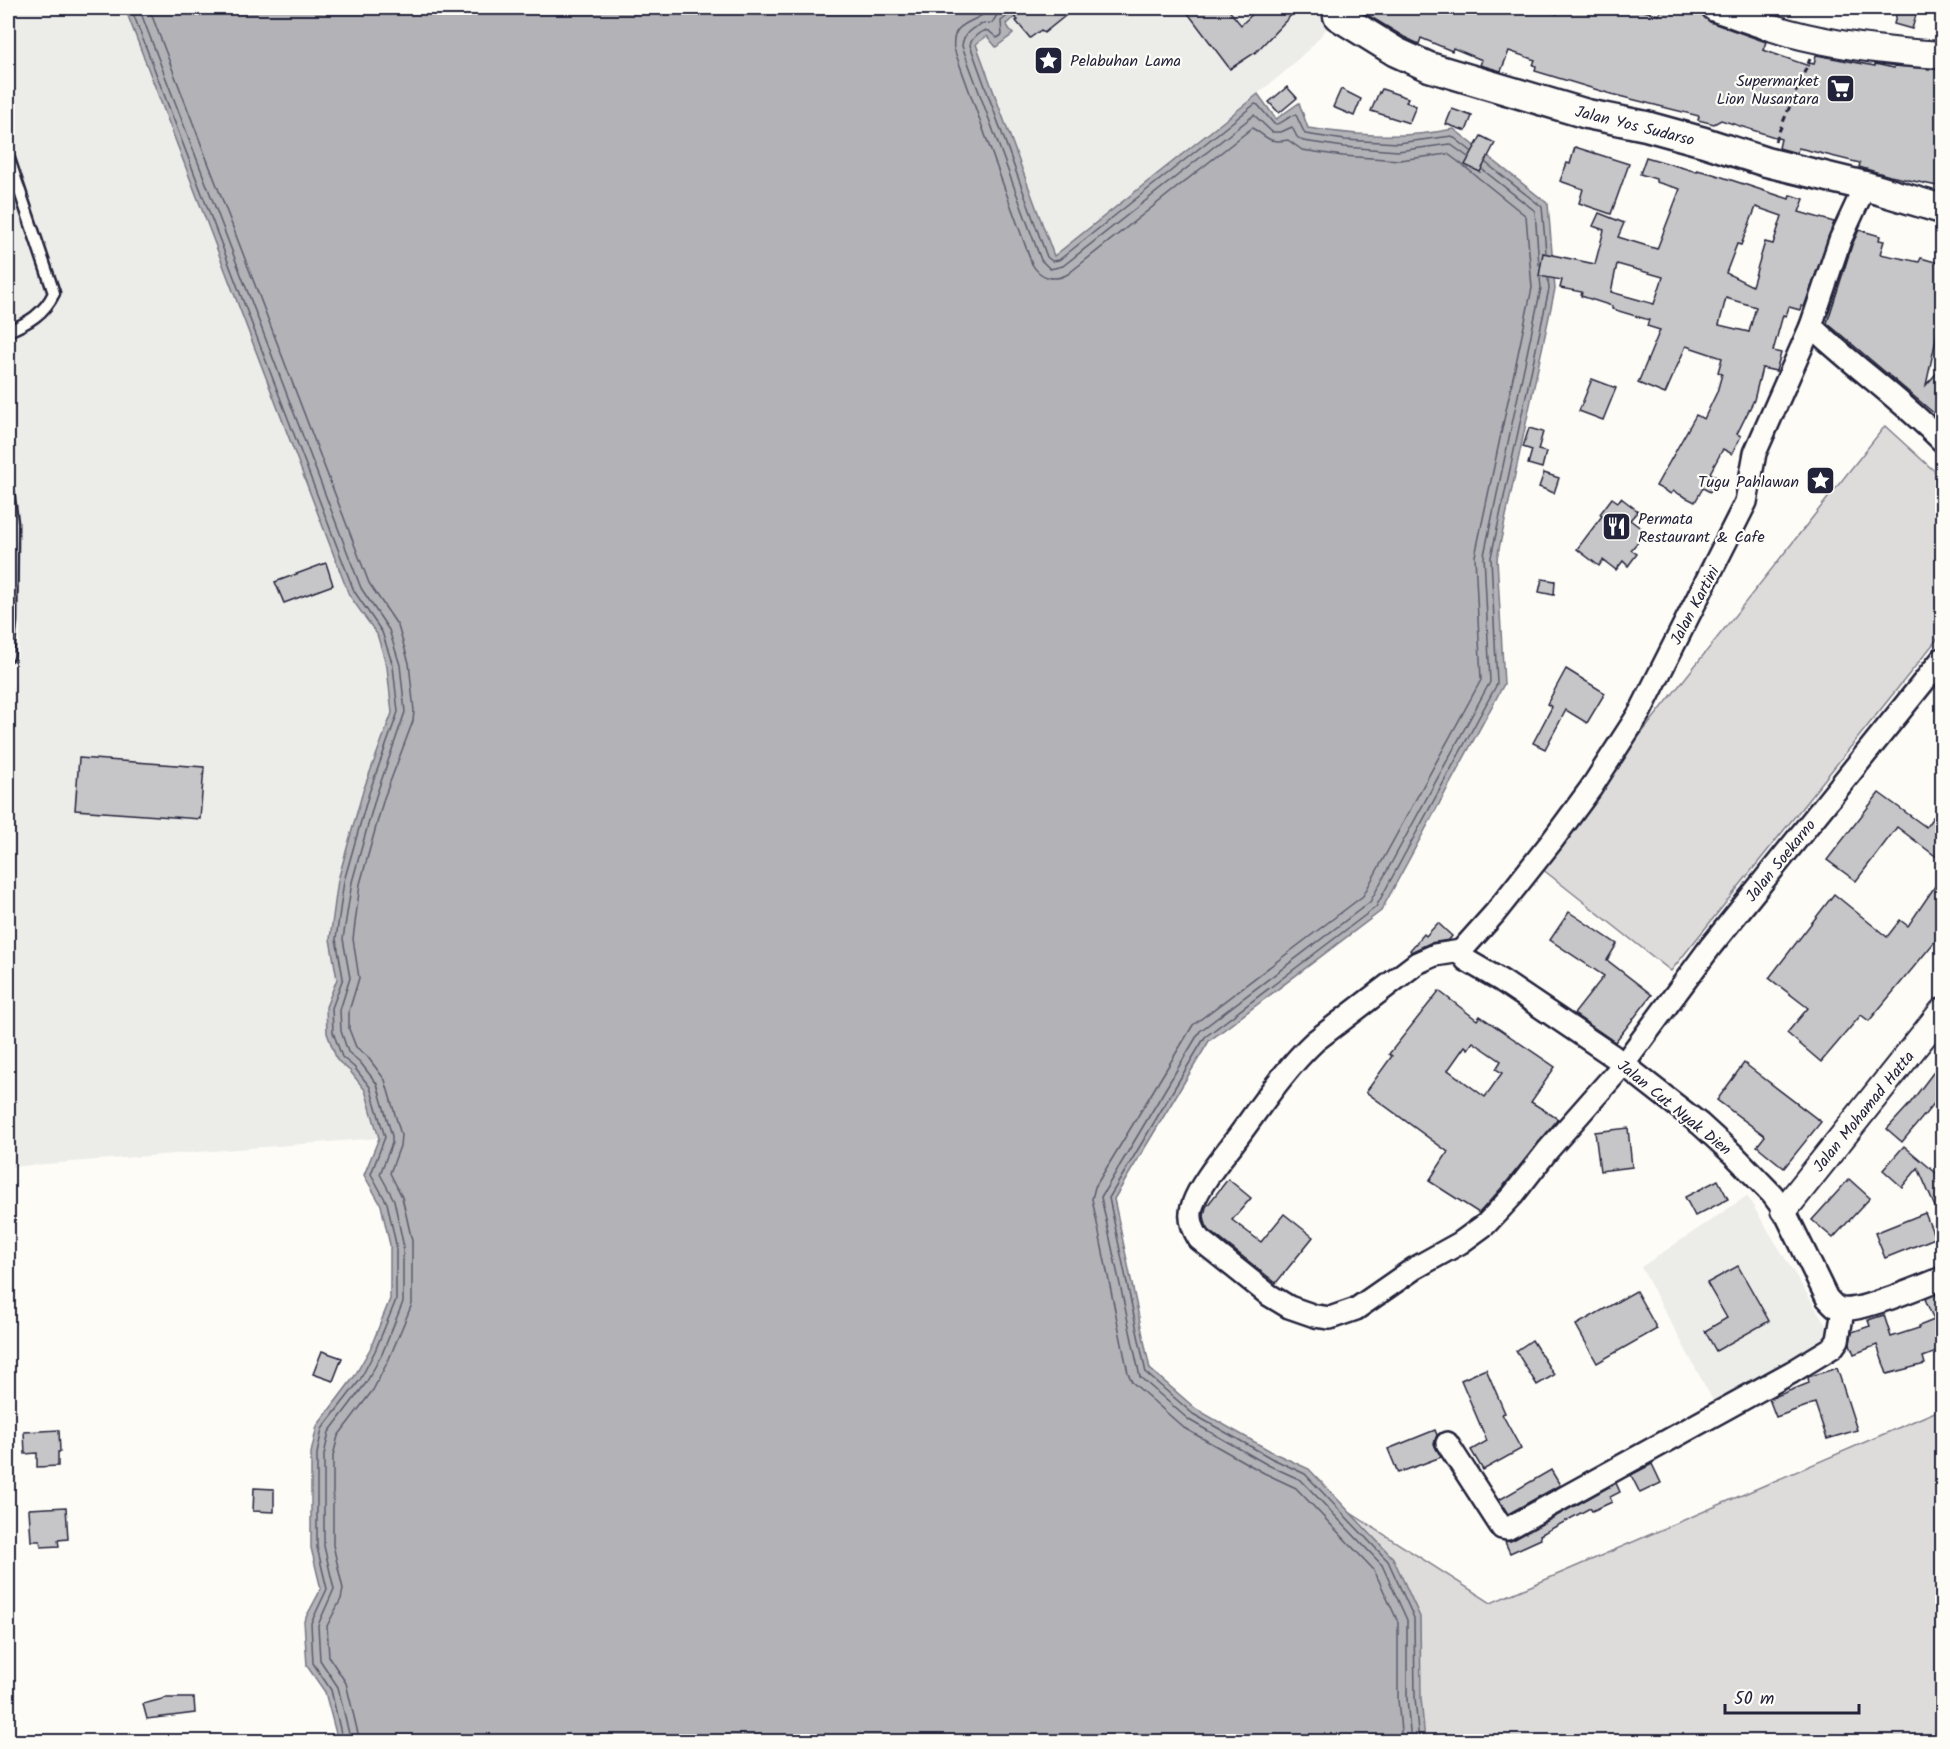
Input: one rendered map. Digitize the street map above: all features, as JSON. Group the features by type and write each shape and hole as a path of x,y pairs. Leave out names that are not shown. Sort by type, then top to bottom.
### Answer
{"main road":[{"name":"Jalan Yos Sudarso","path":"1342,12 1395,52 1429,67 1587,114 1646,126 1766,162 1865,186 1942,209"}],"street":[{"path":"1715,8 1786,32 1818,39 1890,52 1942,55"},
{"name":"Jalan Kartini","path":"1461,951 1495,913 1552,841 1591,788 1640,712 1746,502 1755,453 1811,326 1840,240 1865,186"},
{"path":"1811,326 1837,350 1917,414 1942,441"},
{"name":"Jalan Soekarno","path":"1461,951 1435,955 1417,963 1308,1047 1213,1169 1193,1204 1192,1228 1199,1239 1269,1295 1289,1307 1315,1316 1330,1318 1342,1315 1378,1295 1415,1268 1460,1243 1493,1217 1623,1065 1711,946 1942,659"},
{"name":"Jalan Cut Nyak Dien","path":"1461,951 1466,960 1545,1010 1623,1065 1718,1140 1772,1194 1784,1210 1827,1298 1836,1307 1844,1310"},
{"name":"Jalan Mohamad Hatta","path":"1784,1210 1942,1012"},
{"path":"1447,1443 1502,1528 1507,1529 1792,1372 1833,1347 1838,1340 1844,1310 1897,1296 1942,1278"}],"lane":[{"path":"8,156 54,293 39,314 28,323 8,331"},
{"path":"8,491 12,523 11,621 8,656"}],"path":[{"path":"1766,162 1818,39"}],"shaded area":[{"path":"8,8 125,8 349,595 377,634 387,667 392,713 363,791 330,939 337,979 326,1007 327,1033 337,1060 350,1071 365,1090 379,1138 8,1167 8,718 20,633 15,477 8,408"},
{"path":"1026,8 1344,8 1312,46 1282,74 1046,263 988,74 975,43 987,36 996,47 1006,24"},
{"path":"1885,426 1942,478 1942,633 1671,971 1537,865"},
{"path":"1747,1196 1834,1338 1717,1408 1641,1267"},
{"path":"1118,1364 1491,1603 1942,1409 1942,1741 1296,1741"}],"water":[{"path":"125,8 1026,8 1006,24 1013,34 996,47 987,36 976,44 1054,256 1258,94 1276,119 1299,103 1308,128 1381,135 1416,134 1454,129 1548,204 1555,289 1497,558 1504,684 1381,911 1209,1041 1114,1199 1150,1369 1196,1409 1274,1453 1309,1469 1393,1558 1420,1617 1421,1698 1425,1741 338,1741 325,1692 307,1666 304,1621 321,1589 311,1548 311,1453 317,1426 354,1377 370,1349 390,1299 390,1245 381,1205 364,1175 379,1138 365,1090 350,1071 337,1060 327,1033 326,1007 337,979 330,939 338,880 363,791 392,713 387,667 377,634 349,595"}],"building":[{"path":"1027,8 1075,8 1044,33 1041,30 1030,38 1015,17"},
{"path":"1184,8 1227,8 1241,25 1259,8 1298,8 1256,52 1230,69"},
{"path":"1356,8 1539,8 1557,14 1559,8 1633,8 1659,15 1662,8 1682,8 1702,15 1710,22 1766,42 1763,50 1809,66 1809,63 1814,64 1816,55 1875,66 1875,64 1894,68 1894,66 1942,70 1942,187 1890,176 1859,167 1860,163 1803,149 1798,148 1797,153 1779,148 1781,139 1721,120 1714,124 1698,120 1699,116 1611,94 1535,71 1536,66 1533,65 1535,60 1509,51 1501,71 1480,65 1482,60 1453,48 1452,51 1421,38 1419,44"},
{"path":"1898,8 1918,8 1912,29 1894,24"},
{"path":"1287,87 1297,98 1279,113 1269,102"},
{"path":"1341,89 1361,99 1354,116 1333,107"},
{"path":"1382,89 1408,98 1406,102 1416,106 1409,123 1371,111"},
{"path":"1452,109 1472,116 1466,131 1446,124"},
{"path":"1481,136 1495,143 1480,172 1465,165"},
{"path":"1575,147 1629,164 1611,214 1579,203 1583,189 1560,181 1567,163 1570,164"},
{"path":"1646,157 1697,172 1697,170 1713,174 1789,199 1790,195 1804,199 1799,212 1834,222 1804,307 1801,306 1800,310 1789,307 1786,316 1783,315 1773,351 1781,353 1776,371 1762,368 1754,400 1737,434 1741,436 1732,454 1723,449 1710,473 1718,478 1710,492 1703,488 1695,502 1673,491 1671,494 1656,486 1696,415 1704,419 1717,392 1722,374 1718,372 1722,358 1686,346 1665,394 1638,383 1660,330 1647,326 1649,320 1612,309 1612,306 1581,296 1582,292 1560,288 1562,280 1539,276 1543,253 1595,264 1604,230 1593,226 1599,213 1624,223 1618,237 1657,249 1680,189 1656,182 1656,179 1640,174","holes":["1756,207 1782,216 1773,244 1765,242 1752,286 1726,273 1737,244 1741,245","1617,264 1663,277 1654,304 1611,292","1726,298 1756,307 1749,332 1719,325"]},
{"path":"1859,230 1880,236 1879,240 1884,241 1880,254 1919,262 1921,258 1942,264 1942,312 1926,385 1942,367 1942,420 1827,323"},
{"path":"1592,379 1616,388 1603,420 1579,411"},
{"path":"1529,428 1543,432 1538,450 1546,452 1542,468 1528,464 1532,450 1523,447"},
{"path":"1544,473 1559,478 1554,493 1539,487"},
{"name":"Permata Restaurant & Cafe","path":"1612,498 1618,502 1621,498 1638,511 1630,520 1646,532 1631,550 1637,554 1628,566 1623,561 1616,570 1603,560 1599,566 1577,549 1602,516 1600,514"},
{"path":"326,563 333,585 284,603 275,582"},
{"path":"1542,579 1555,581 1554,595 1539,592"},
{"path":"1566,669 1605,693 1587,723 1566,710 1545,749 1533,743 1552,707 1547,704"},
{"path":"79,758 204,767 200,819 75,810"},
{"path":"1879,793 1926,827 1933,817 1942,823 1942,861 1897,827 1856,881 1827,860"},
{"path":"1942,876 1942,933 1869,1021 1861,1015 1821,1062 1787,1033 1808,1008 1769,978 1834,894 1887,937 1900,920 1908,926"},
{"path":"1569,912 1617,944 1607,960 1652,995 1615,1042 1574,1014 1604,976 1550,940"},
{"path":"1438,923 1452,936 1449,940 1430,943 1411,952 1410,950 1424,934 1426,936"},
{"path":"1439,991 1477,1020 1480,1016 1555,1067 1531,1102 1558,1119 1479,1213 1429,1181 1448,1152 1366,1092 1392,1056 1389,1054","holes":["1473,1042 1501,1061 1496,1069 1502,1073 1485,1097 1448,1070 1465,1046 1468,1049"]},
{"path":"1942,1061 1942,1094 1902,1142 1887,1129 1908,1106"},
{"path":"1744,1063 1821,1122 1784,1168 1757,1146 1765,1136 1717,1100"},
{"path":"1628,1128 1632,1167 1600,1171 1595,1132"},
{"path":"1904,1146 1942,1178 1942,1223 1918,1168 1902,1187 1883,1170"},
{"path":"1228,1179 1251,1198 1232,1220 1261,1242 1284,1214 1313,1237 1276,1283 1209,1230 1206,1225 1204,1216 1206,1207"},
{"path":"1849,1179 1870,1198 1833,1238 1812,1220"},
{"path":"1718,1180 1728,1199 1695,1216 1685,1197"},
{"path":"1925,1213 1935,1238 1885,1258 1875,1233"},
{"path":"1738,1266 1769,1321 1716,1351 1705,1331 1727,1318 1707,1283"},
{"path":"1636,1291 1657,1329 1597,1363 1576,1325"},
{"path":"1942,1292 1942,1350 1923,1357 1925,1364 1887,1374 1877,1345 1854,1354 1850,1344 1852,1332 1870,1326 1868,1320 1884,1315 1891,1337 1919,1328 1934,1320 1925,1299"},
{"path":"1532,1340 1554,1375 1537,1385 1516,1351"},
{"path":"322,1351 342,1358 333,1381 313,1374"},
{"path":"1837,1368 1857,1430 1827,1439 1815,1403 1776,1417 1769,1399 1809,1383 1808,1377"},
{"path":"1486,1369 1505,1413 1502,1414 1521,1449 1483,1470 1471,1450 1487,1441 1461,1380"},
{"path":"59,1430 58,1466 37,1467 37,1453 25,1454 24,1432"},
{"path":"1435,1430 1437,1435 1434,1444 1441,1457 1398,1473 1388,1449"},
{"path":"1652,1464 1661,1483 1640,1493 1631,1475"},
{"path":"1551,1470 1560,1485 1508,1514 1499,1500"},
{"path":"1616,1483 1620,1492 1610,1497 1612,1502 1592,1511 1590,1508 1540,1535 1541,1539 1510,1553 1505,1542 1513,1540"},
{"path":"254,1488 274,1489 274,1512 253,1511"},
{"path":"66,1507 68,1539 58,1540 59,1546 41,1547 40,1541 31,1541 29,1509"},
{"path":"166,1698 194,1698 195,1713 147,1719 143,1704"}],"place":[{"name":"Pelabuhan Lama","path":"1049,60"},
{"name":"Supermarket Lion Nusantara","path":"1840,89"},
{"name":"Tugu Pahlawan","path":"1820,481"},
{"name":"Permata Restaurant & Cafe","path":"1617,527"}]}
